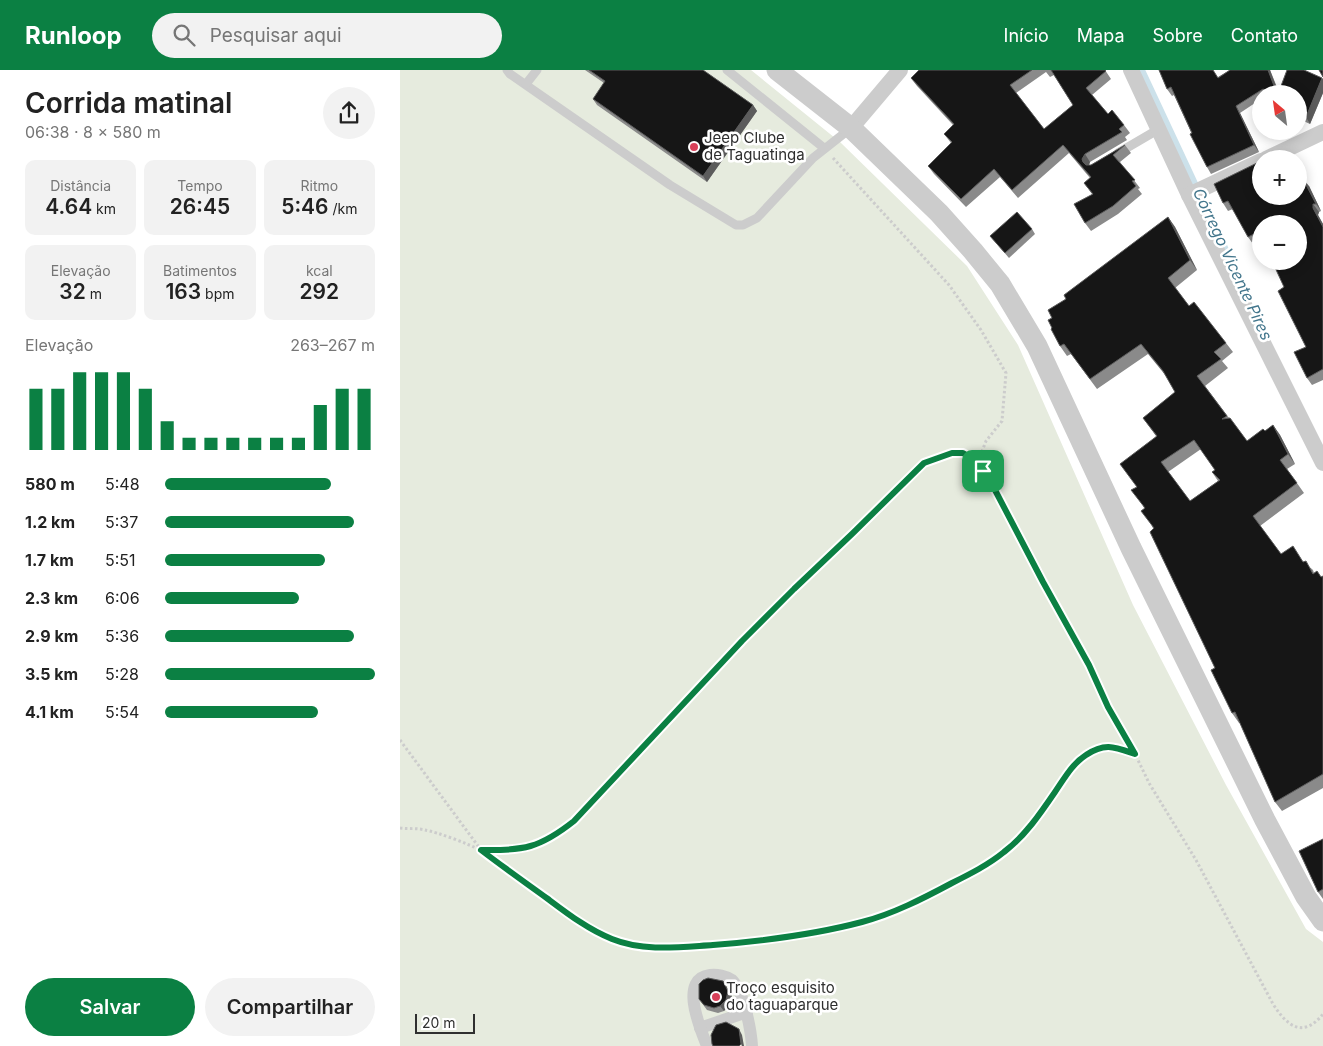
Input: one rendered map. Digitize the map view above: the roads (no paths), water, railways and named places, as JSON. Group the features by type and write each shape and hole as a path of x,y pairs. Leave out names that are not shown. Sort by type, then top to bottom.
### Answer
{"street":[{"path":"777,70 851,128 939,214 1000,284 1037,346 1131,548 1265,820 1306,897 1323,921"},
{"path":"851,128 900,70"},
{"path":"1131,70 1189,195 1323,463"},
{"path":"1285,150 1323,132"},
{"path":"1189,195 1252,165"},
{"path":"707,1046 696,1020 693,994 697,984 706,976 720,975 732,980 746,1012 751,1029 752,1046"},
{"path":"700,1028 746,1012"}],"lane":[{"path":"507,70 510,74 670,185 736,225 743,226 757,218 824,148 851,128"},
{"path":"526,84 537,70"},
{"path":"727,70 824,148"},
{"path":"1110,157 1158,129"}],"waterway":[{"name":"Córrego Vicente Pires","path":"1142,70 1235,269"}],"place":[{"name":"Jeep Clube de Taguatinga","path":"694,147"},
{"name":"Troço esquisito do taguaparque","path":"716,997"}]}
